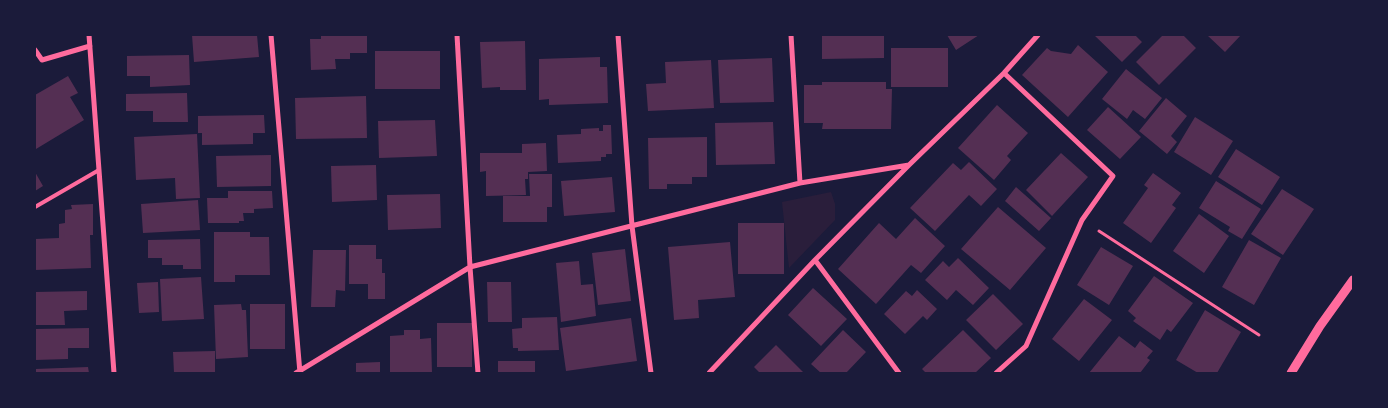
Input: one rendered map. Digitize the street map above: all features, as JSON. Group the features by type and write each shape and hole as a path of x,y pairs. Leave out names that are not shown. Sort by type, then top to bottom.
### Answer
{"street":[{"path":"90,35 114,373"},
{"path":"271,35 299,372 470,266 800,183 909,164"},
{"path":"458,35 470,266 478,373"},
{"path":"618,35 632,226 651,373"},
{"path":"791,35 800,183"},
{"path":"709,373 815,260 909,164 1004,73 1038,35"},
{"path":"35,50 42,60 90,46"},
{"path":"996,373 1026,346 1082,220 1113,176 1004,73"},
{"path":"815,260 899,373"},
{"path":"1291,373 1320,326 1353,280"}],"lane":[{"path":"35,207 99,170"}],"path":[{"path":"1082,220 1259,335"}],"shaded area":[{"path":"831,192 835,204 835,220 789,268 782,202"}],"building":[{"path":"192,35 257,35 259,57 194,62"},
{"path":"321,35 367,35 367,53 350,53 350,59 335,59 336,69 311,70 310,39 321,39"},
{"path":"822,35 884,35 884,58 822,59"},
{"path":"947,35 979,35 956,50"},
{"path":"1094,35 1135,35 1142,42 1122,62"},
{"path":"1163,35 1183,35 1196,48 1159,85 1136,62"},
{"path":"1207,35 1241,35 1225,52"},
{"path":"525,41 526,90 500,90 500,87 482,88 480,42"},
{"path":"1078,45 1108,72 1068,117 1022,75 1047,48 1051,51 1071,54"},
{"path":"891,48 948,48 948,87 891,87"},
{"path":"375,51 440,51 440,89 375,89"},
{"path":"189,55 190,85 150,87 150,76 127,76 127,56"},
{"path":"600,57 600,67 607,67 608,103 549,105 549,99 539,100 539,59"},
{"path":"772,58 774,102 720,103 718,60"},
{"path":"711,60 714,108 648,111 646,84 666,83 665,62"},
{"path":"1126,69 1162,98 1145,119 1133,110 1127,119 1102,99"},
{"path":"68,76 78,93 70,97 84,120 36,149 35,95"},
{"path":"822,82 886,82 886,89 892,89 891,129 822,129 823,123 804,123 804,85 822,85"},
{"path":"187,93 188,122 153,122 153,111 126,111 126,94"},
{"path":"366,96 367,138 296,139 295,98"},
{"path":"1166,98 1187,116 1171,136 1177,142 1167,154 1139,131"},
{"path":"997,105 1028,133 1007,156 1011,160 994,180 958,148"},
{"path":"1108,107 1141,137 1120,159 1087,130"},
{"path":"264,115 265,133 253,133 253,144 202,145 202,133 198,133 198,116"},
{"path":"1195,117 1233,141 1211,175 1174,152"},
{"path":"435,120 437,156 379,158 378,121"},
{"path":"773,122 775,164 716,165 715,123"},
{"path":"603,125 611,125 612,154 606,154 606,157 601,157 601,161 558,163 557,135 581,134 581,129 599,128 599,131 603,131"},
{"path":"197,134 200,198 176,199 175,178 136,180 134,137"},
{"path":"707,137 707,177 692,177 692,184 667,184 667,189 649,189 648,138"},
{"path":"546,143 547,171 528,172 528,179 525,179 526,195 486,196 486,171 480,172 480,153 522,153 522,144"},
{"path":"1236,149 1280,177 1262,205 1218,177"},
{"path":"1061,153 1088,177 1052,216 1026,190"},
{"path":"271,155 271,186 217,187 216,156"},
{"path":"969,162 997,189 981,206 969,195 935,231 910,208 953,163 961,170"},
{"path":"376,165 377,200 332,202 331,166"},
{"path":"35,172 43,186 35,191"},
{"path":"1153,173 1181,193 1172,205 1176,208 1151,243 1123,223 1148,188 1144,185"},
{"path":"529,174 552,174 552,207 547,207 547,222 503,222 503,196 530,196"},
{"path":"612,177 615,212 564,216 561,181"},
{"path":"1216,181 1261,209 1242,239 1228,231 1230,227 1199,208"},
{"path":"1016,187 1051,218 1039,231 1005,201"},
{"path":"1282,189 1314,209 1283,255 1251,234"},
{"path":"228,191 272,191 273,208 254,209 254,213 243,213 244,221 239,221 239,223 208,223 207,198 228,198"},
{"path":"440,194 441,228 388,230 387,195"},
{"path":"198,200 200,230 143,233 141,204"},
{"path":"93,204 93,235 90,235 91,268 35,270 35,239 59,238 59,224 65,223 65,210 72,209 71,205"},
{"path":"998,207 1046,248 1010,290 961,249"},
{"path":"1199,214 1229,236 1204,273 1173,251"},
{"path":"915,218 945,246 921,273 911,265 876,304 838,269 879,223 896,239"},
{"path":"738,223 784,223 784,274 738,274"},
{"path":"214,232 250,232 250,237 269,237 270,275 235,275 235,282 214,282"},
{"path":"200,239 201,269 183,269 183,265 162,265 162,258 148,258 148,240"},
{"path":"1249,240 1281,258 1254,305 1222,287"},
{"path":"730,242 735,297 698,300 699,318 674,320 668,247"},
{"path":"349,245 376,245 376,259 382,259 382,273 385,273 385,299 368,299 368,284 349,284"},
{"path":"1101,247 1133,266 1109,305 1077,285"},
{"path":"625,249 631,301 598,305 592,253"},
{"path":"313,250 346,250 345,291 336,290 335,307 311,307"},
{"path":"958,258 989,288 973,305 956,290 947,300 925,280 943,261 949,267"},
{"path":"579,261 581,285 593,284 596,316 561,322 556,263"},
{"path":"1154,276 1193,303 1171,332 1167,329 1160,340 1133,321 1136,318 1128,311"},
{"path":"201,277 204,319 162,321 160,279"},
{"path":"158,282 159,312 139,313 137,283"},
{"path":"487,282 511,282 512,322 488,322"},
{"path":"813,288 847,319 821,346 788,315"},
{"path":"917,290 937,309 927,320 923,316 905,334 884,314 906,291 912,296"},
{"path":"87,291 87,310 64,311 65,325 35,325 35,292"},
{"path":"993,294 1023,324 996,350 966,320"},
{"path":"1084,299 1112,320 1079,361 1052,339"},
{"path":"241,304 242,310 246,310 248,357 216,359 214,305"},
{"path":"250,304 285,304 285,349 250,349"},
{"path":"1205,310 1241,332 1217,373 1198,373 1176,360"},
{"path":"557,317 559,350 518,351 518,348 513,348 512,329 522,328 522,318"},
{"path":"631,318 637,361 566,371 560,328"},
{"path":"437,323 472,323 472,367 437,367"},
{"path":"89,328 89,348 68,348 68,359 35,360 35,329"},
{"path":"404,330 420,330 420,339 431,338 432,373 390,373 390,336 404,335"},
{"path":"843,330 866,352 846,373 821,373 811,364"},
{"path":"963,330 991,358 975,373 926,373 922,369"},
{"path":"1119,336 1135,348 1140,341 1153,351 1147,358 1150,360 1140,373 1089,373"},
{"path":"776,345 804,373 760,373 754,367"},
{"path":"215,351 215,373 174,373 173,352"},
{"path":"498,361 535,361 535,373 498,373"},
{"path":"380,362 380,373 356,373 356,363"},
{"path":"88,367 89,373 35,373 35,369"}]}
